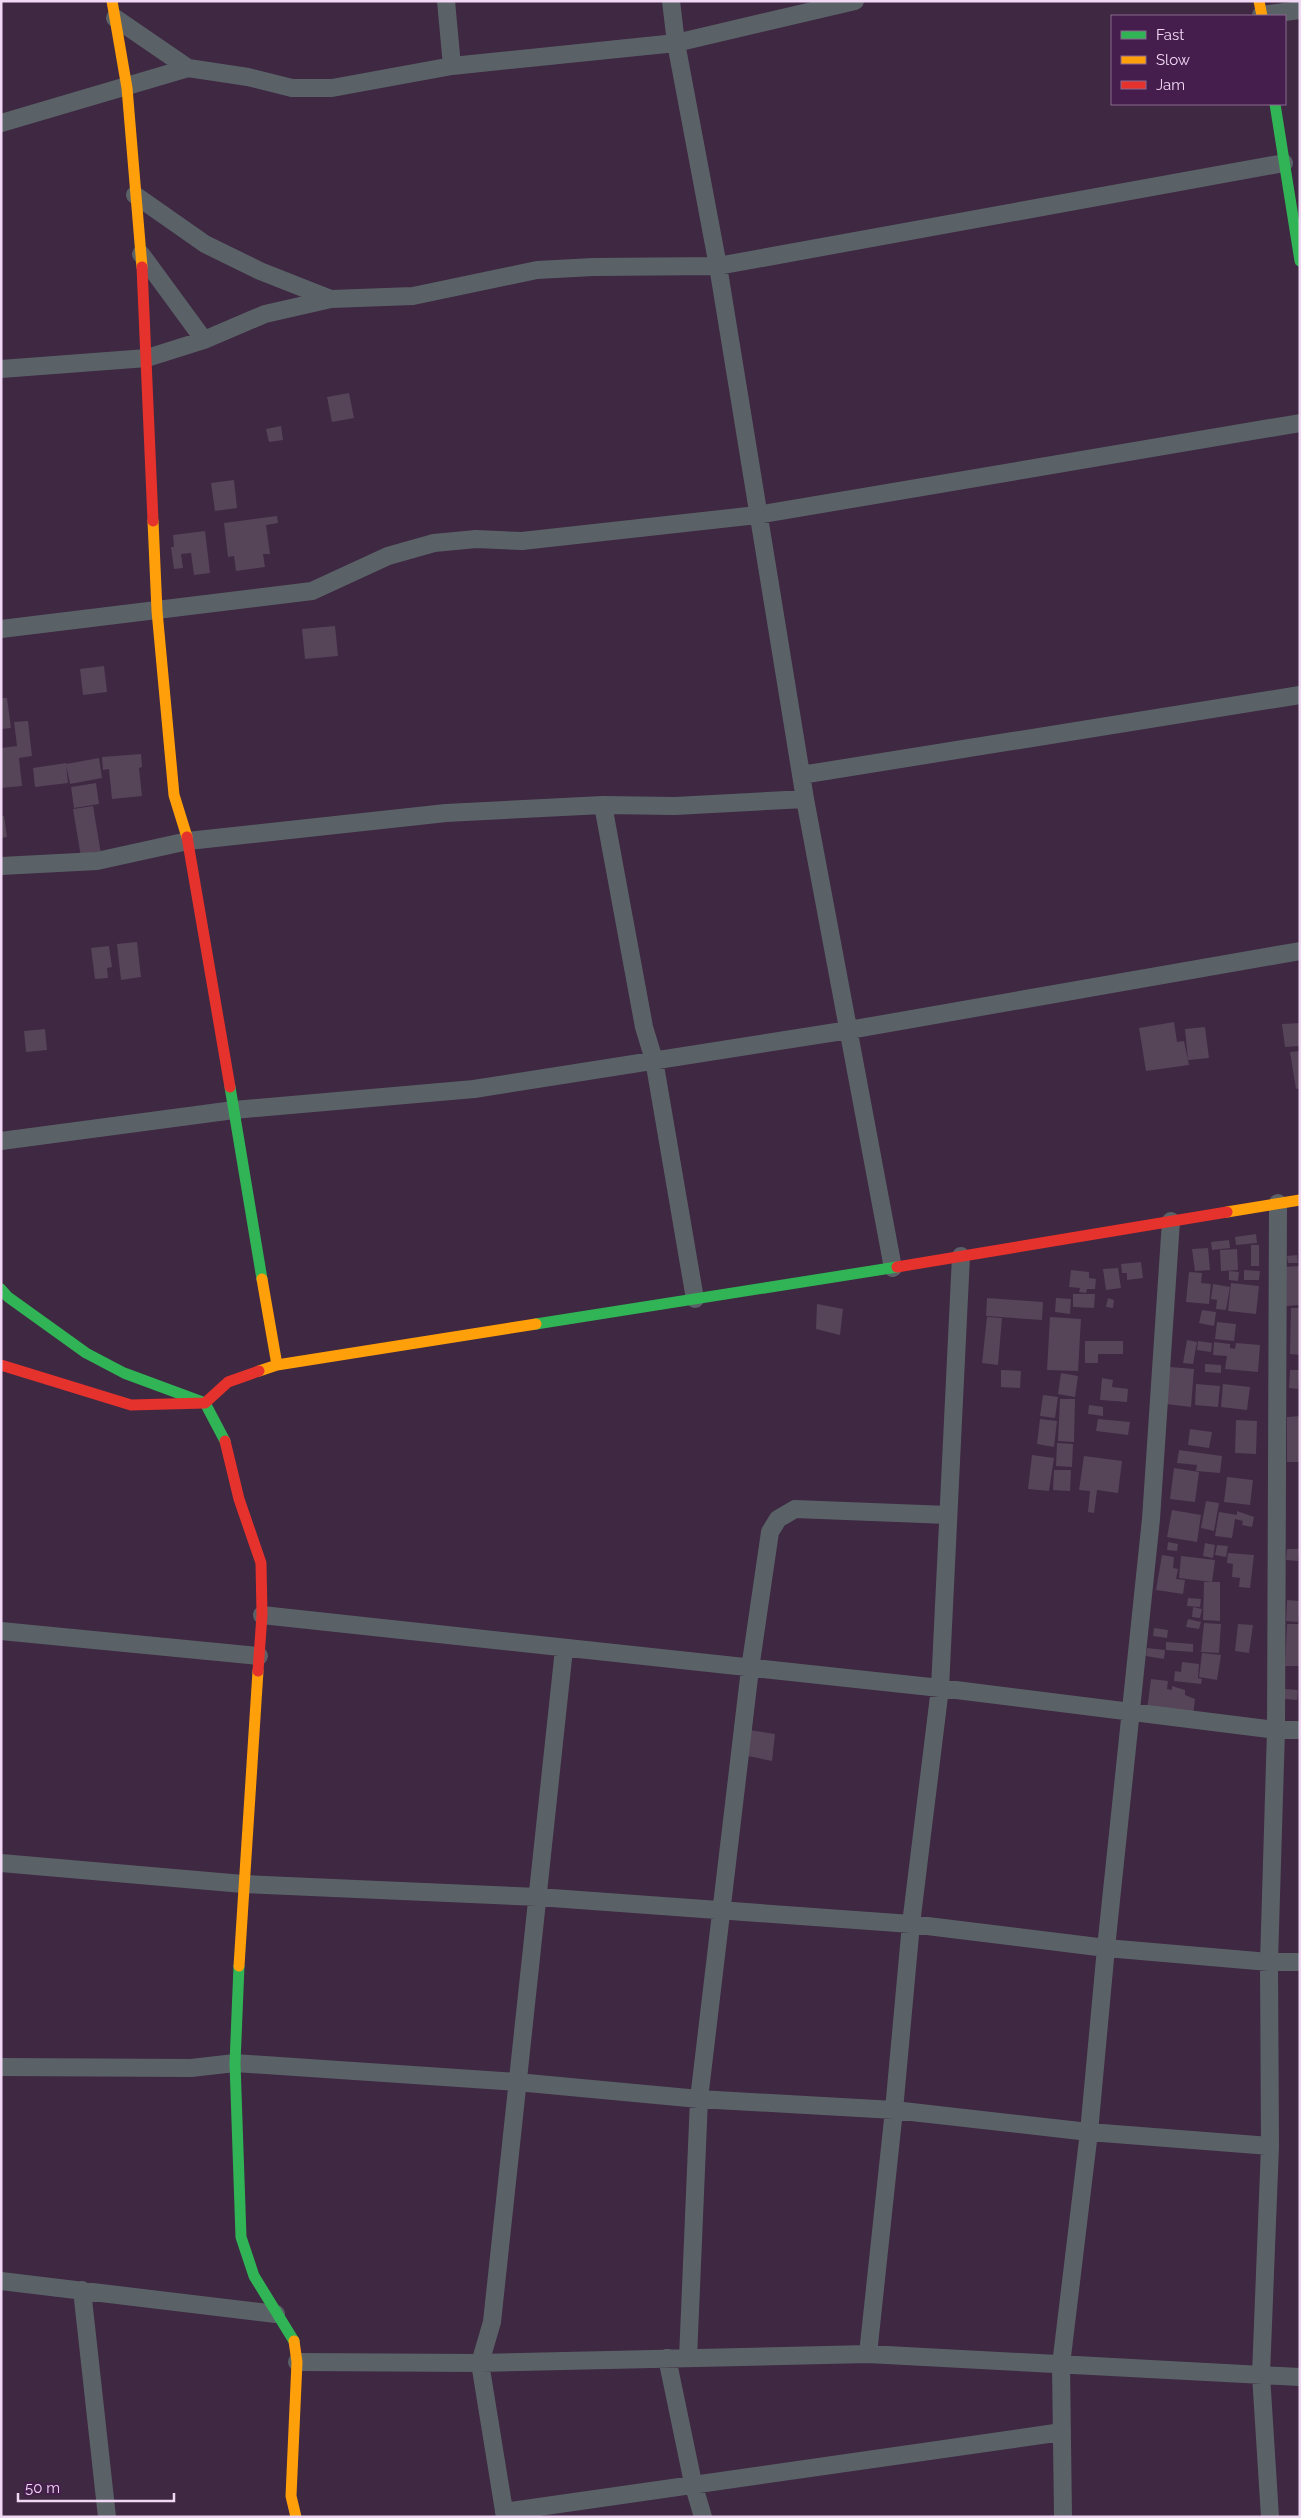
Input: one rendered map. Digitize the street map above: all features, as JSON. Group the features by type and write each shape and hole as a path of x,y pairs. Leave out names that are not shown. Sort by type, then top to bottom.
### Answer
{"street":[{"path":"446,1 452,66"},
{"path":"671,1 676,43 718,266 757,515 801,775 893,1268"},
{"path":"1,123 127,88 188,68 248,77 292,88 332,88 452,66 676,43 855,1"},
{"path":"114,10 188,68"},
{"path":"114,10 127,88 141,254 157,611 174,795 188,841 277,1365"},
{"path":"1261,11 1300,10"},
{"path":"1275,105 1300,261"},
{"path":"1,369 147,358 204,340 265,314 331,299 413,296 466,287 537,270 592,267 718,266 1284,163"},
{"path":"135,196 205,244 260,271 331,299"},
{"path":"141,254 204,340"},
{"path":"1,629 312,591 388,556 434,542 476,539 522,541 757,515 1300,423"},
{"path":"801,775 1300,695"},
{"path":"1,866 97,861 188,841 446,813 603,805 675,806 806,799"},
{"path":"603,805 644,1027 654,1060 695,1299"},
{"path":"1,1141 234,1110 474,1088 849,1030 1300,951"},
{"path":"1,1365 132,1405 205,1403 228,1382 277,1365 893,1268 1300,1200"},
{"path":"1270,2517 1261,2375 1270,2146 1269,1962 1276,1730 1278,1203"},
{"path":"1063,2517 1061,2365 1089,2132 1106,1948 1151,1519 1171,1221"},
{"path":"868,2354 894,2110 911,1924 940,1688 960,1256"},
{"path":"1,1289 8,1297 86,1353 124,1373 205,1403 224,1438 239,1499 261,1563 262,1615 260,1656 243,1884 235,2063 241,2237 254,2276 295,2342 298,2362 291,2496 296,2517"},
{"path":"688,2358 699,2100 723,1911 750,1669 770,1532 778,1519 795,1508 948,1515"},
{"path":"262,1615 940,1688 1276,1730 1300,1730"},
{"path":"1,1632 260,1656"},
{"path":"564,1649 492,2322 480,2363 505,2515 693,2484 1062,2432"},
{"path":"1,1863 243,1884 538,1897 911,1924 1106,1948 1269,1962 1300,1962"},
{"path":"1,2067 191,2068 235,2063 517,2082 699,2100 894,2110 1089,2132 1270,2146"},
{"path":"1,2282 276,2314"},
{"path":"82,2290 107,2517"},
{"path":"298,2362 480,2363 868,2354 1300,2377"},
{"path":"667,2358 693,2484 703,2517"}],"building":[{"path":"349,393 354,418 332,422 327,397"},
{"path":"281,426 283,440 269,442 266,429"},
{"path":"234,480 237,508 215,511 211,483"},
{"path":"277,516 278,523 266,525 270,554 263,554 265,567 236,571 234,556 228,557 224,523"},
{"path":"205,531 210,573 194,575 191,553 181,554 183,568 174,569 171,547 174,547 173,535"},
{"path":"335,626 338,656 305,659 302,629"},
{"path":"104,666 107,692 83,695 80,669"},
{"path":"1,698 7,698 11,728 1,729"},
{"path":"28,721 32,756 19,758 22,786 1,788 1,748 17,746 14,722"},
{"path":"141,754 142,767 139,768 142,796 112,799 109,769 103,770 102,757"},
{"path":"99,758 102,778 70,784 66,764"},
{"path":"66,763 68,783 35,787 33,768"},
{"path":"96,783 99,804 74,808 71,787"},
{"path":"93,806 101,854 81,857 73,809"},
{"path":"1,816 4,816 7,837 1,838"},
{"path":"137,942 141,977 121,980 117,944"},
{"path":"109,946 112,967 107,968 108,978 95,979 91,948"},
{"path":"1174,1022 1177,1042 1184,1041 1189,1065 1146,1071 1139,1028"},
{"path":"1300,1023 1300,1046 1285,1047 1282,1024"},
{"path":"1205,1027 1209,1058 1188,1060 1185,1029"},
{"path":"45,1029 47,1050 26,1052 24,1031"},
{"path":"1300,1051 1300,1088 1296,1089 1290,1052"},
{"path":"1256,1234 1257,1243 1236,1245 1235,1237"},
{"path":"1229,1240 1230,1248 1212,1250 1211,1242"},
{"path":"1251,1245 1259,1245 1259,1266 1251,1266"},
{"path":"1208,1248 1210,1270 1195,1271 1192,1249"},
{"path":"1237,1249 1238,1270 1221,1271 1220,1250"},
{"path":"1297,1255 1298,1263 1288,1263 1287,1256"},
{"path":"1141,1262 1143,1278 1127,1280 1127,1273 1122,1273 1121,1264"},
{"path":"1300,1266 1300,1305 1286,1306 1283,1267"},
{"path":"1118,1268 1121,1288 1106,1290 1103,1269"},
{"path":"1071,1270 1089,1272 1089,1278 1096,1279 1095,1289 1087,1289 1086,1293 1079,1292 1080,1288 1069,1287"},
{"path":"1244,1270 1260,1271 1259,1280 1244,1280"},
{"path":"1229,1271 1239,1272 1238,1281 1229,1280"},
{"path":"1189,1272 1202,1273 1201,1283 1211,1284 1209,1304 1186,1302"},
{"path":"1231,1283 1259,1286 1256,1314 1228,1311"},
{"path":"1213,1284 1230,1287 1226,1310 1216,1309 1217,1300 1211,1299"},
{"path":"1073,1294 1095,1294 1094,1308 1073,1307"},
{"path":"987,1298 1043,1302 1042,1320 986,1316"},
{"path":"1056,1298 1071,1299 1070,1314 1055,1312"},
{"path":"1108,1298 1114,1300 1113,1308 1106,1307"},
{"path":"817,1304 843,1309 840,1335 816,1329"},
{"path":"1291,1308 1300,1308 1300,1355 1290,1354"},
{"path":"1202,1310 1216,1312 1214,1326 1199,1323"},
{"path":"987,1317 1002,1318 998,1365 982,1363"},
{"path":"1050,1317 1081,1319 1078,1371 1047,1370"},
{"path":"1217,1322 1236,1324 1234,1341 1215,1339"},
{"path":"1187,1340 1197,1342 1193,1364 1183,1363"},
{"path":"1085,1341 1123,1341 1123,1354 1098,1354 1098,1363 1085,1363"},
{"path":"1198,1341 1212,1343 1211,1352 1197,1350"},
{"path":"1214,1342 1230,1344 1230,1348 1235,1349 1236,1343 1260,1345 1258,1372 1225,1369 1227,1356 1213,1355"},
{"path":"1205,1364 1221,1365 1221,1373 1205,1372"},
{"path":"1170,1367 1194,1369 1191,1407 1166,1404"},
{"path":"1001,1370 1021,1371 1020,1388 1001,1387"},
{"path":"1290,1370 1300,1370 1298,1389 1289,1388"},
{"path":"1061,1373 1078,1376 1075,1397 1058,1394"},
{"path":"1102,1378 1113,1380 1112,1387 1128,1389 1127,1402 1100,1400"},
{"path":"1196,1384 1220,1386 1218,1407 1195,1405"},
{"path":"1223,1384 1250,1387 1247,1410 1221,1407"},
{"path":"1043,1395 1058,1397 1055,1418 1040,1416"},
{"path":"1060,1399 1075,1399 1074,1442 1058,1441"},
{"path":"1089,1405 1103,1407 1103,1416 1088,1414"},
{"path":"1300,1416 1300,1462 1287,1462 1287,1417"},
{"path":"1040,1419 1057,1421 1054,1447 1037,1444"},
{"path":"1098,1419 1130,1422 1128,1435 1096,1431"},
{"path":"1236,1420 1257,1421 1256,1454 1235,1453"},
{"path":"1190,1429 1212,1432 1209,1448 1188,1445"},
{"path":"1057,1443 1073,1444 1072,1467 1056,1466"},
{"path":"1179,1450 1222,1456 1220,1473 1196,1471 1197,1465 1177,1463"},
{"path":"1032,1455 1054,1458 1049,1491 1028,1489"},
{"path":"1084,1456 1122,1461 1118,1493 1097,1490 1094,1513 1088,1512 1090,1491 1079,1490"},
{"path":"1174,1468 1199,1472 1195,1502 1170,1499"},
{"path":"1054,1470 1071,1470 1070,1491 1053,1490"},
{"path":"1227,1477 1253,1480 1250,1505 1224,1502"},
{"path":"1206,1501 1219,1503 1214,1531 1201,1528"},
{"path":"1172,1510 1201,1515 1197,1542 1167,1537"},
{"path":"1237,1511 1254,1517 1252,1527 1242,1525 1243,1521 1235,1519 1232,1538 1215,1536 1219,1512 1237,1515"},
{"path":"1168,1542 1178,1544 1177,1551 1167,1550"},
{"path":"1205,1543 1215,1545 1213,1558 1203,1556"},
{"path":"1217,1545 1228,1546 1226,1557 1215,1555"},
{"path":"1287,1549 1299,1549 1298,1561 1286,1560"},
{"path":"1228,1553 1254,1555 1250,1588 1239,1587 1240,1578 1232,1577 1233,1564 1227,1563"},
{"path":"1162,1555 1174,1557 1173,1568 1178,1569 1176,1579 1185,1580 1183,1594 1156,1590"},
{"path":"1181,1556 1215,1560 1212,1582 1179,1578"},
{"path":"1204,1582 1220,1582 1220,1621 1203,1620"},
{"path":"1188,1598 1201,1599 1200,1607 1187,1606"},
{"path":"1287,1600 1300,1601 1298,1622 1286,1621"},
{"path":"1193,1607 1202,1609 1200,1618 1192,1617"},
{"path":"1188,1619 1201,1622 1199,1629 1186,1627"},
{"path":"1204,1623 1221,1624 1219,1653 1201,1652"},
{"path":"1238,1624 1253,1625 1249,1653 1235,1651"},
{"path":"1287,1624 1299,1624 1300,1666 1285,1666"},
{"path":"1154,1628 1168,1630 1167,1638 1153,1636"},
{"path":"1166,1642 1193,1644 1193,1652 1166,1650"},
{"path":"1147,1648 1165,1650 1164,1659 1146,1656"},
{"path":"1202,1653 1221,1655 1217,1680 1199,1677"},
{"path":"1182,1662 1199,1664 1198,1678 1202,1679 1201,1684 1174,1681 1175,1671 1181,1672"},
{"path":"1151,1679 1168,1681 1167,1689 1172,1690 1172,1686 1185,1690 1185,1695 1195,1699 1193,1716 1147,1710"},
{"path":"1285,1689 1298,1690 1297,1700 1285,1699"},
{"path":"749,1730 775,1734 772,1761 748,1756"}],"traffic: fast":[{"path":"1275,105 1300,261"},
{"path":"230,1087 262,1279"},
{"path":"536,1324 897,1267"},
{"path":"1,1289 8,1297 86,1353 124,1373 205,1403 225,1441"},
{"path":"239,1966 235,2063 241,2237 254,2276 294,2341"}],"traffic: slow":[{"path":"112,1 127,88 142,267"},
{"path":"1259,1 1262,15"},
{"path":"153,521 157,611 174,795 187,837"},
{"path":"1227,1212 1300,1200"},
{"path":"262,1279 277,1365"},
{"path":"259,1371 277,1365 536,1324"},
{"path":"239,1966 258,1671"},
{"path":"294,2341 297,2362 291,2496 296,2517"}],"traffic: jam":[{"path":"142,267 153,521"},
{"path":"187,837 230,1087"},
{"path":"897,1267 1227,1212"},
{"path":"1,1365 131,1405 205,1403 228,1382 259,1371"},
{"path":"225,1441 239,1499 261,1563 262,1615 258,1671"}]}
